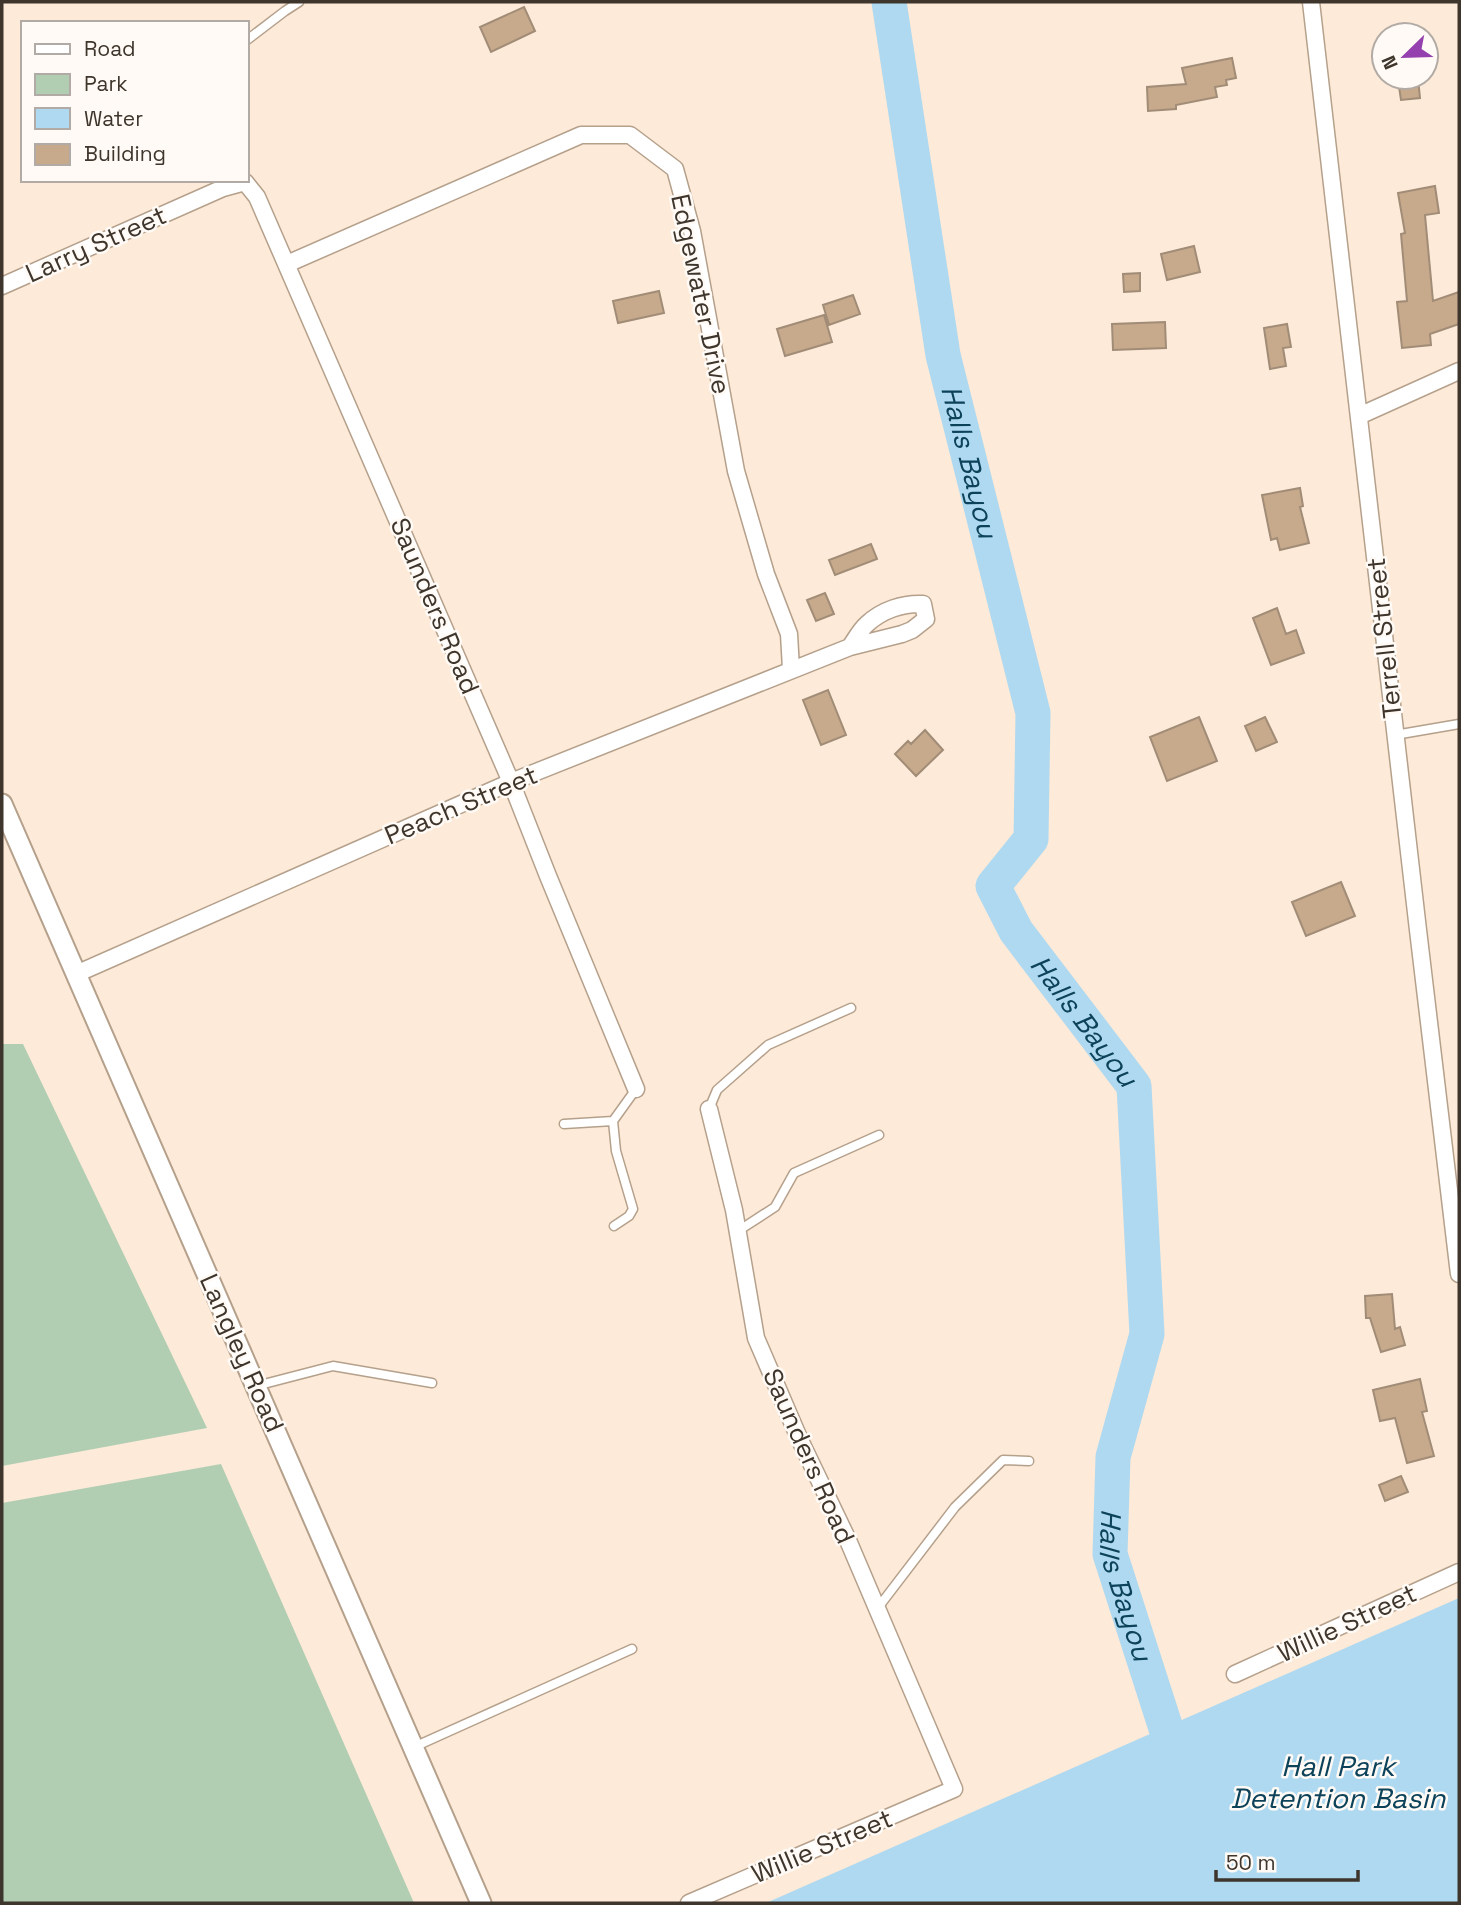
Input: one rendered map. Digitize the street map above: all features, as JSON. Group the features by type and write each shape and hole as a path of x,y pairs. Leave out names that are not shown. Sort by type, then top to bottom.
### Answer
{"street":[{"name":"Terrell Street","path":"1311,2 1459,1274"},
{"name":"Edgewater Drive","path":"286,264 581,135 630,135 675,169 692,231 736,471 765,574 789,634 791,669"},
{"name":"Saunders Road","path":"191,202 242,182"},
{"name":"Saunders Road","path":"246,182 257,197 511,782 636,1089"},
{"name":"Larry Street","path":"2,286 191,202"},
{"path":"1359,416 1459,371"},
{"name":"Peach Street","path":"76,974 511,782 850,647"},
{"name":"Langley Road","path":"2,804 481,1903"},
{"name":"Saunders Road","path":"709,1109 737,1231 756,1338 799,1438 847,1538 954,1789"},
{"name":"Willie Street","path":"1235,1674 1459,1572"},
{"name":"Willie Street","path":"689,1903 954,1789"}],"lane":[{"path":"248,39 299,2"},
{"path":"1395,735 1459,724"},
{"path":"709,1109 717,1090 768,1045 851,1009"},
{"path":"614,1226 629,1216 633,1209 616,1151 613,1121 636,1089"},
{"path":"564,1124 613,1121"},
{"path":"737,1231 775,1207 794,1173 879,1135"},
{"path":"256,1386 333,1366 432,1383"},
{"path":"877,1609 955,1507 1003,1460 1029,1461"},
{"path":"414,1747 632,1649"}],"green space":[{"path":"2,1044 23,1044 207,1428 2,1466"},
{"path":"221,1464 414,1903 2,1903 2,1503"}],"water":[{"name":"Hall Park Detention Basin","path":"1459,1598 1459,1903 766,1903"}],"building":[{"path":"524,7 535,31 491,52 480,27"},
{"path":"1232,58 1236,78 1226,80 1227,85 1215,87 1217,97 1176,105 1176,109 1148,111 1147,87 1186,84 1182,68"},
{"path":"1400,91 1419,91 1420,98 1401,100"},
{"path":"1435,186 1439,213 1425,215 1433,301 1459,292 1459,324 1430,334 1431,345 1402,348 1397,302 1407,301 1401,234 1405,233 1398,193"},
{"path":"1194,246 1200,272 1167,280 1161,254"},
{"path":"1140,273 1140,291 1124,292 1123,274"},
{"path":"659,291 664,313 618,323 613,301"},
{"path":"853,295 860,314 829,325 823,305"},
{"path":"824,315 832,342 785,356 777,329"},
{"path":"1165,322 1166,348 1113,350 1112,324"},
{"path":"1287,324 1291,347 1283,348 1286,366 1270,369 1264,328"},
{"path":"1300,488 1303,506 1300,507 1309,543 1280,550 1277,538 1271,540 1262,495"},
{"path":"871,544 877,559 835,575 829,560"},
{"path":"825,593 834,614 816,621 807,600"},
{"path":"1277,608 1286,634 1296,630 1304,653 1271,665 1253,618"},
{"path":"828,690 846,735 821,745 803,700"},
{"path":"1199,717 1217,761 1167,781 1150,737"},
{"path":"1265,717 1277,742 1256,751 1245,726"},
{"path":"925,730 943,750 916,776 895,754 908,741 911,744"},
{"path":"1341,882 1355,916 1306,936 1292,902"},
{"path":"1392,1294 1395,1329 1400,1327 1405,1345 1381,1352 1370,1318 1366,1318 1365,1296"},
{"path":"1420,1379 1427,1411 1422,1412 1434,1456 1407,1463 1395,1418 1380,1421 1373,1390"},
{"path":"1401,1476 1408,1492 1385,1501 1379,1485"}],"waterway":[{"name":"Halls Bayou","path":"889,2 943,355 1033,713 1031,839 993,886 1016,931 1134,1086 1147,1334 1113,1457 1110,1554 1180,1772"}]}
